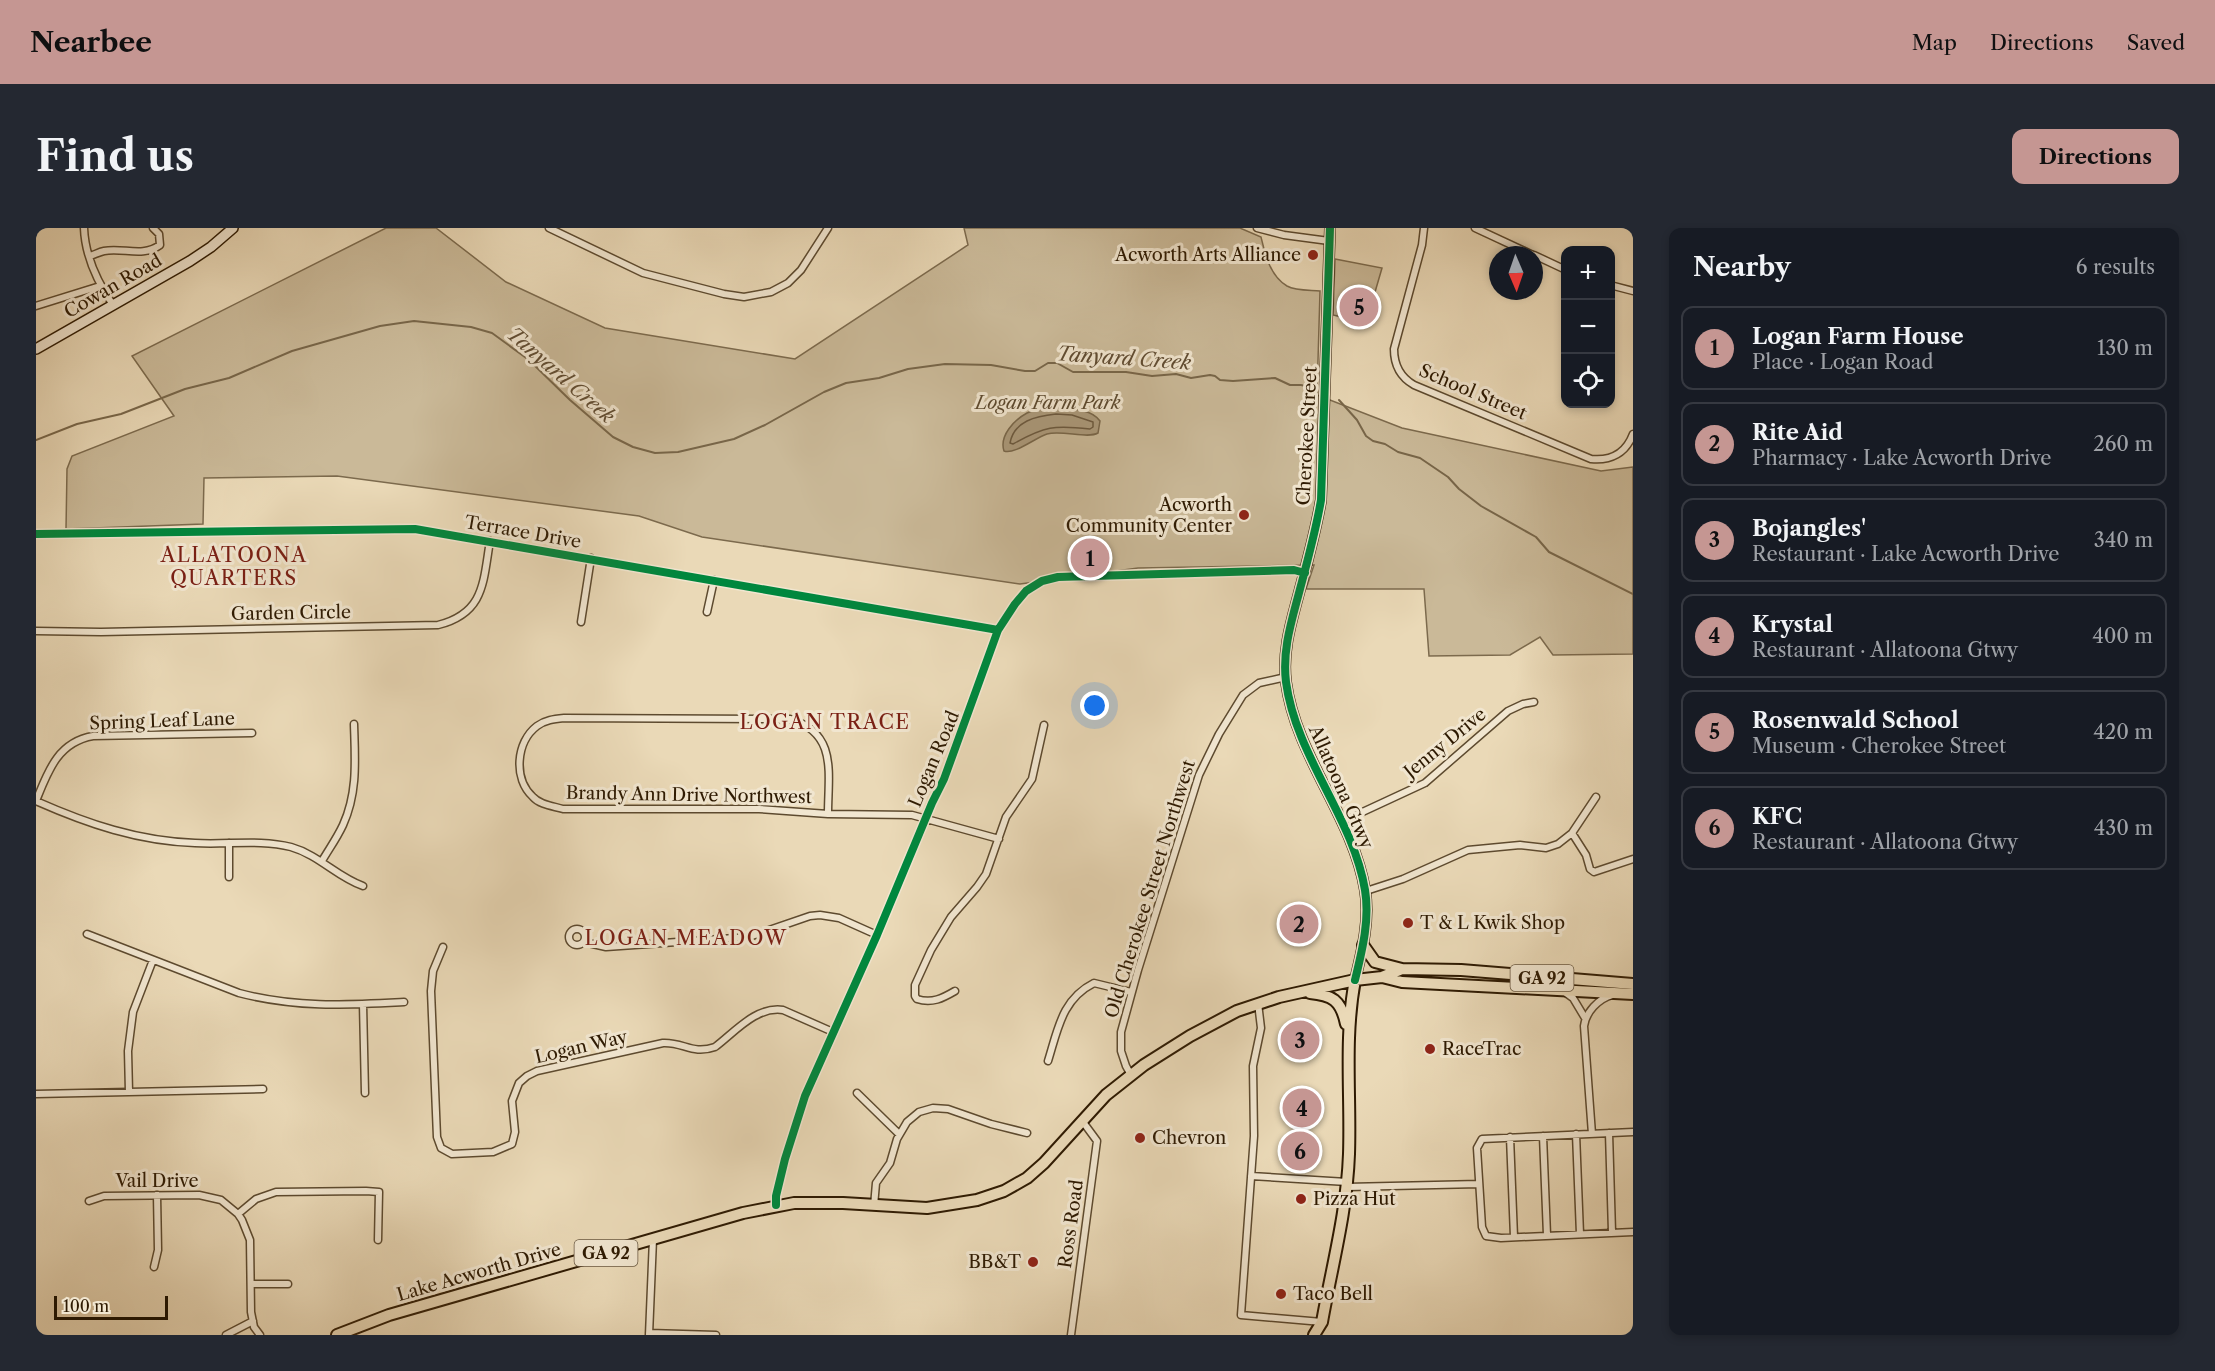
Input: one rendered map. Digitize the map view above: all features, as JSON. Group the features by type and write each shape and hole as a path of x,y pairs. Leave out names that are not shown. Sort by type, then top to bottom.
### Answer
{"main road":[{"path":"1363,945 1375,962 1402,969"},
{"name":"Lake Acworth Drive","path":"337,1335 389,1315 776,1205 813,1202 927,1208 977,1200 1004,1191 1027,1178 1066,1141 1106,1095 1131,1075 1190,1036 1237,1011 1258,1003 1355,980 1382,977 1402,969 1461,970 1633,984"},
{"name":"Lake Acworth Drive","path":"1382,977 1402,982 1633,994"},
{"name":"Allatoona Gtwy","path":"1322,1322 1347,1184 1349,1034 1355,980"},
{"path":"1301,992 1321,994 1334,999 1345,1017 1349,1034"},
{"path":"1314,1335 1322,1322"},
{"path":"1322,1322 1325,1335"}],"street":[{"path":"84,228 85,241 100,286 113,305"},
{"path":"90,256 105,250 153,251 160,245 159,234 153,228"},
{"name":"Cowan Road","path":"36,349 204,252 233,228"},
{"path":"551,228 643,273 744,297 771,292 788,283 801,270 828,228"},
{"path":"1257,228 1284,235 1329,241"},
{"name":"Cherokee Street","path":"1286,677 1287,637 1318,519 1323,481 1330,228"},
{"name":"School Street","path":"1424,228 1422,245 1394,349 1396,366 1405,379 1423,389 1591,459 1611,458 1619,454 1630,442 1633,434"},
{"path":"1475,228 1514,246"},
{"path":"1543,259 1561,268"},
{"path":"36,306 100,286"},
{"path":"1615,286 1633,291"},
{"name":"Terrace Drive","path":"36,534 404,528 591,558 998,630"},
{"name":"Garden Circle","path":"36,631 101,632 438,625 465,613 478,597 483,586 490,541"},
{"path":"581,622 591,558"},
{"name":"Logan Road","path":"776,1205 780,1178 797,1118 948,769 998,630 1014,604 1026,591 1042,581 1058,576 1294,570 1305,573"},
{"path":"707,612 714,580"},
{"name":"Allatoona Gtwy","path":"1286,677 1297,725 1357,858 1365,891 1366,924 1355,980"},
{"name":"Old Cherokee Street Northwest","path":"1131,1075 1126,1066 1120,1042 1131,992 1205,760 1232,712 1249,690 1259,683 1286,677"},
{"name":"Jenny Drive","path":"1341,822 1425,783 1508,711 1534,702"},
{"name":"Brandy Ann Drive Northwest","path":"828,814 828,765 825,747 813,729 790,719 564,718 551,720 536,727 521,750 519,765 521,776 529,792 542,803 563,809 759,809 828,814 905,815 926,818 999,839"},
{"path":"322,861 344,824 352,801 355,771 354,724"},
{"path":"955,991 939,1000 929,1001 917,999 914,991 918,977 942,930 986,874 1006,817 1032,779 1044,725"},
{"name":"Spring Leaf Lane","path":"36,801 53,762 62,750 82,738 252,733"},
{"path":"1365,891 1402,879 1468,850 1520,845 1546,848 1558,844 1572,832 1596,797"},
{"path":"36,801 124,834 171,842 279,845 293,848 322,861 348,881 363,886"},
{"path":"1572,832 1586,855 1590,869 1594,872 1633,858"},
{"path":"229,843 229,877"},
{"path":"584,942 606,947 740,938 820,915 839,918 877,935"},
{"path":"87,934 239,993 263,999 308,1005 404,1002"},
{"name":"Logan Way","path":"443,946 433,971 431,991 437,1137 441,1148 452,1154 493,1152 512,1144 515,1132 512,1101 514,1092 519,1083 537,1071 663,1043 676,1044 696,1051 709,1050 757,1014 774,1009 783,1010 833,1032"},
{"path":"129,1092 128,1051 132,1018 153,960"},
{"path":"1048,1061 1070,1000 1083,988 1094,983 1131,992"},
{"path":"1563,991 1573,998 1585,1018"},
{"path":"1592,1134 1583,1033 1585,1018 1601,1000 1616,994"},
{"path":"1258,1003 1261,1028 1253,1066 1254,1136 1240,1315 1322,1322"},
{"path":"363,1004 365,1094"},
{"path":"36,1094 263,1089"},
{"path":"857,1093 899,1134"},
{"path":"874,1206 876,1183 890,1163 899,1134 907,1122 919,1112 941,1108 991,1124 1027,1132"},
{"name":"Ross Road","path":"1071,1335 1097,1141 1083,1122"},
{"path":"1633,1132 1482,1139 1477,1148 1482,1227 1486,1236 1633,1232"},
{"path":"1609,1133 1612,1232"},
{"path":"1576,1134 1580,1233"},
{"path":"1543,1136 1547,1235"},
{"path":"1510,1137 1514,1237"},
{"path":"1251,1176 1347,1184 1479,1184"},
{"path":"260,1335 253,1321 250,1240 238,1214 256,1199 276,1192 379,1192 378,1240"},
{"path":"154,1268 158,1250 157,1195"},
{"name":"Vail Drive","path":"89,1201 104,1196 211,1197 221,1200 238,1214"},
{"path":"653,1239 649,1334 716,1335"},
{"path":"251,1284 288,1284"},
{"path":"226,1335 253,1321"}],"green space":[{"name":"Logan Farm Park","path":"386,228 436,228 506,282 605,328 795,359 968,245 964,228 1240,228 1261,237 1272,271 1281,282 1295,289 1320,291 1317,395 1402,428 1601,471 1633,467 1633,654 1553,655 1540,637 1510,655 1429,656 1424,589 1306,589 1314,565 1138,568 1020,584 702,537 639,516 337,476 204,478 203,524 66,529 67,469 72,456 174,416 132,356"},
{"path":"1335,259 1382,268 1366,323 1333,315"}],"water":[{"path":"1055,408 1080,410 1091,414 1100,421 1098,433 1094,435 1047,434 1013,451 1004,451 1006,434 1017,420 1030,412"}],"waterway":[{"name":"Tanyard Creek","path":"36,440 77,424 121,414 185,389 229,378 292,351 380,326 414,321 471,327 492,333 529,360 613,437 633,447 655,453 678,452 734,439 846,383 879,378 908,369 945,364 991,365 1035,371 1048,363 1057,363 1073,372 1126,372 1152,376 1176,374 1191,378 1210,375 1220,380 1233,381 1275,378 1290,385 1314,388"},
{"name":"Tanyard Creek","path":"1339,400 1357,420 1366,436 1373,441 1385,444 1398,452 1420,458 1448,477 1481,506 1536,537 1549,552 1633,594"}],"cycle path":[{"path":"1330,228 1321,500 1312,545 1288,635 1285,670 1292,709 1301,736 1359,863 1365,890 1366,924 1355,980"},
{"path":"36,534 415,529 998,630"},
{"path":"776,1205 785,1159 805,1096 944,779 998,630 1015,604 1026,591 1042,581 1058,577 1294,570 1305,573"}],"place":[{"name":"Acworth Arts Alliance","path":"1313,255"},
{"name":"Rosenwald School","path":"1359,307"},
{"name":"Acworth Community Center","path":"1244,515"},
{"name":"Logan Farm House","path":"1090,558"},
{"name":"T & L Kwik Shop","path":"1408,923"},
{"name":"Rite Aid","path":"1299,924"},
{"name":"Bojangles'","path":"1300,1040"},
{"name":"RaceTrac","path":"1430,1049"},
{"name":"Krystal","path":"1302,1108"},
{"name":"Chevron","path":"1140,1138"},
{"name":"KFC","path":"1300,1151"},
{"name":"Pizza Hut","path":"1301,1199"},
{"name":"BB&T","path":"1033,1262"},
{"name":"Taco Bell","path":"1281,1294"}],"district":[{"name":"ALLATOONA QUARTERS","path":"234,566"},
{"name":"LOGAN TRACE","path":"825,722"},
{"name":"LOGAN MEADOW","path":"686,938"}]}
